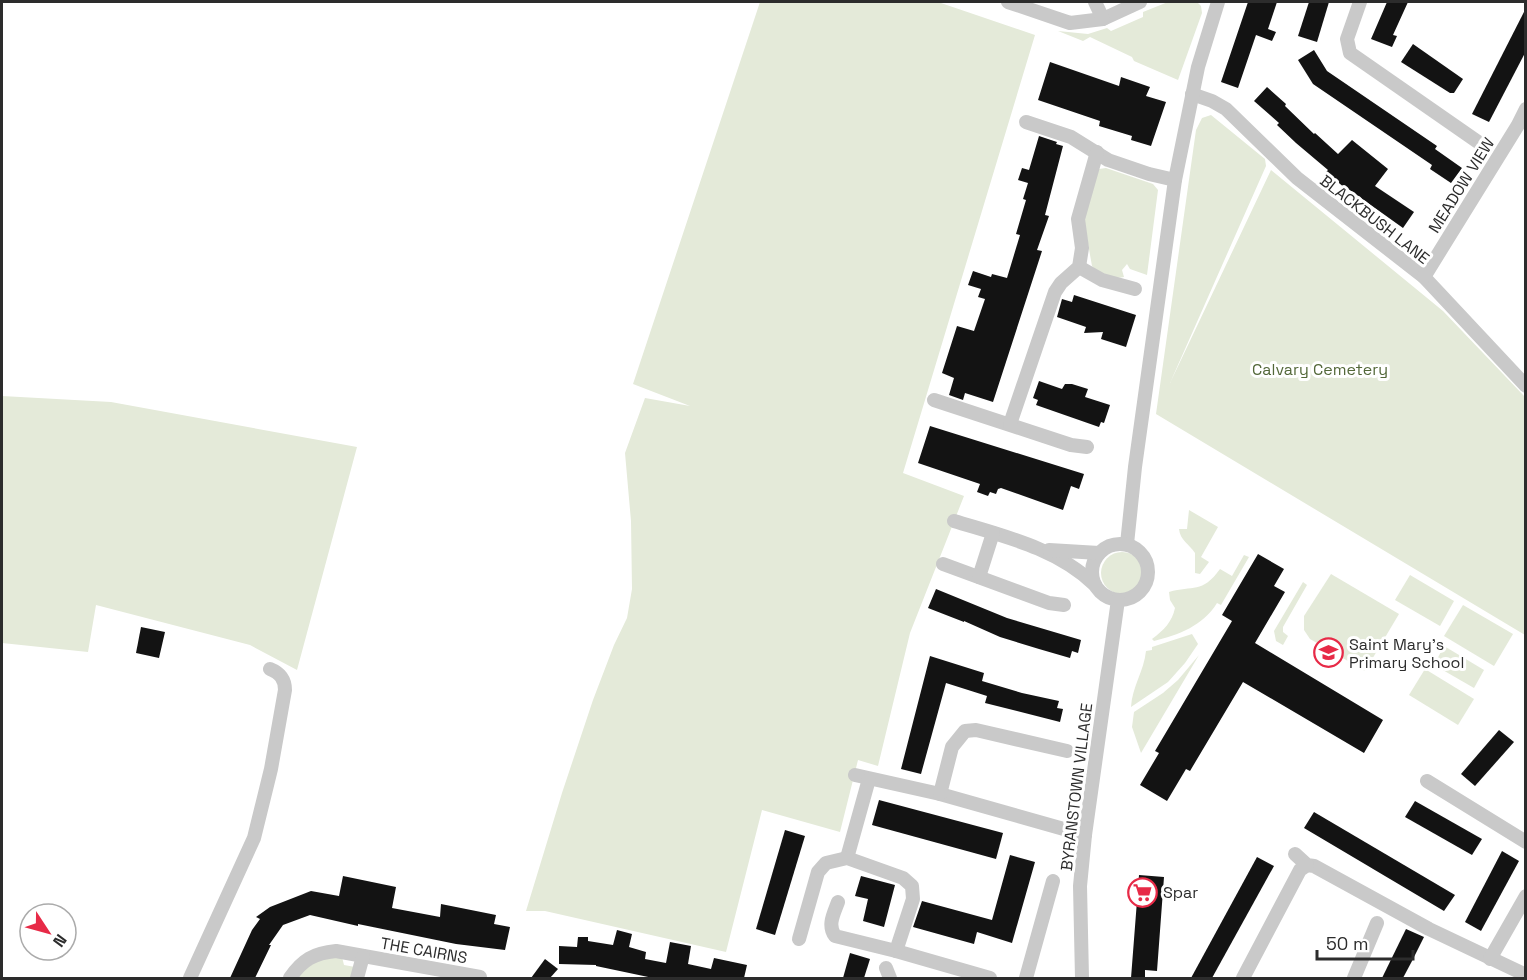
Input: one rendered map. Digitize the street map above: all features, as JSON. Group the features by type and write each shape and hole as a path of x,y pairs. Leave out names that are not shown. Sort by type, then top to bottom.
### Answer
{"street":[{"path":"1008,2 1070,23 1103,19 1140,2"},
{"path":"1095,2 1103,19"},
{"path":"1127,544 1135,467 1175,180 1218,2"},
{"path":"1360,2 1347,39 1350,53 1478,142"},
{"name":"BLACKBUSH LANE","path":"1196,95 1226,109 1297,178 1424,277 1526,386"},
{"name":"MEADOW VIEW","path":"1424,277 1526,109"},
{"path":"1026,122 1071,137 1108,160 1175,180"},
{"path":"1010,424 1055,292 1061,283 1080,267 1082,248 1078,219 1097,152"},
{"path":"1080,267 1102,280 1136,289"},
{"path":"934,400 1071,445 1087,447"},
{"path":"954,521 1044,550 1075,567 1103,594 1118,600 1140,592 1148,577 1148,569 1142,553 1127,544 1112,545 1099,553 1092,570 1098,588"},
{"path":"979,577 993,533"},
{"path":"1044,550 1099,553"},
{"path":"943,564 1049,603 1064,605"},
{"name":"BYRANSTOWN VILLAGE","path":"1082,978 1080,886 1084,835 1118,600"},
{"path":"190,978 248,851 263,802 285,690 281,676 270,669"},
{"path":"940,794 952,747 965,731 976,730 1067,751"},
{"path":"847,858 862,777 940,794 1084,835"},
{"path":"1427,781 1526,842"},
{"path":"1295,854 1307,865 1314,866 1429,929 1526,975"},
{"path":"799,939 818,872 826,863 847,858 903,878 912,886 913,899 896,951"},
{"path":"1245,978 1300,870 1307,865"},
{"path":"1026,978 1053,881"},
{"path":"1490,959 1526,896"},
{"path":"838,902 831,921 831,931 835,936 896,951 942,972 990,978"},
{"path":"1354,978 1377,923"},
{"name":"THE CAIRNS","path":"290,978 304,960 313,955 336,951 480,977"},
{"name":"THE CAIRNS","path":"357,978 363,956"}],"green space":[{"path":"760,2 938,2 1035,35 903,473 964,496 910,633 878,766 858,760 840,832 762,810 726,952 545,911 526,911 593,700 627,618 632,589 631,521 625,453 645,398 690,406 633,384"},
{"path":"1168,2 1197,2 1201,6 1202,13 1178,80 1134,61 1132,57 1090,37 1083,41 1058,31 1088,34 1107,28 1111,31 1143,17 1143,12"},
{"name":"Calvary Cemetery","path":"1211,115 1265,159 1266,166 1170,383 1271,170 1443,311 1525,397 1525,635 1156,414 1196,130 1202,118"},
{"path":"1106,168 1153,184 1158,190 1147,275 1130,269 1127,264 1122,270 1124,277 1111,277 1092,266 1084,221 1097,172 1099,169"},
{"path":"2,396 111,402 357,447 297,670 250,645 96,605 88,652 2,643"},
{"path":"1189,510 1218,527 1201,557 1209,562 1200,574 1195,573 1195,553 1183,539 1179,529 1187,529"},
{"path":"1122,552 1137,558 1143,573 1137,588 1122,594 1107,588 1101,573 1107,558"},
{"path":"1244,555 1249,557 1221,605 1217,603 1205,618 1181,632 1163,639 1154,641 1152,639 1167,625 1174,613 1175,608 1170,600 1169,592 1202,585 1214,577 1220,569 1232,576"},
{"path":"1331,574 1399,614 1365,671 1310,639 1304,630 1304,616"},
{"path":"1410,575 1454,601 1440,626 1395,600"},
{"path":"1303,582 1307,585 1283,627 1283,632 1288,636 1283,645 1276,641 1274,631"},
{"path":"1463,605 1513,634 1494,666 1444,636"},
{"path":"1192,634 1198,644 1185,663 1168,682 1131,707 1146,651"},
{"path":"1444,646 1484,670 1474,688 1434,665"},
{"path":"1199,655 1141,753 1132,727 1134,712 1178,680"},
{"path":"1425,669 1474,699 1458,725 1409,695"},
{"path":"322,957 342,957 344,965 355,967 352,978 297,978 302,970"}],"building":[{"path":"1248,2 1277,2 1268,29 1276,32 1272,41 1256,35 1238,88 1221,82"},
{"path":"1309,2 1329,2 1317,42 1298,36"},
{"path":"1387,2 1408,2 1393,35 1397,36 1392,47 1371,39"},
{"path":"1526,8 1526,51 1489,122 1472,114"},
{"path":"1413,44 1463,79 1454,93 1450,93 1401,62"},
{"path":"1314,50 1327,71 1437,146 1435,149 1462,168 1451,183 1430,169 1432,165 1313,84 1298,60"},
{"path":"1050,62 1119,86 1121,77 1150,87 1146,96 1166,102 1151,146 1131,140 1132,136 1099,126 1100,121 1038,100"},
{"path":"1267,87 1314,134 1338,154 1352,140 1388,169 1375,186 1414,212 1403,228 1346,189 1277,125 1279,123 1254,101"},
{"path":"1039,136 1063,146 1045,215 1049,216 1037,250 1042,251 993,402 965,393 963,400 949,395 954,378 942,373 957,326 974,331 985,299 978,297 981,289 968,285 973,271 991,277 992,274 1007,278 1020,235 1016,234 1026,200 1023,199 1028,183 1018,180 1022,168 1029,170"},
{"path":"1074,295 1136,315 1126,347 1101,339 1103,332 1084,333 1086,327 1057,317 1062,299 1072,302"},
{"path":"1039,381 1062,389 1065,384 1072,384 1088,389 1085,397 1110,405 1104,423 1101,422 1099,427 1036,405 1038,400 1033,398"},
{"path":"930,426 1084,474 1079,489 1071,486 1063,510 1001,488 996,494 990,492 988,496 977,492 980,484 918,463"},
{"path":"1258,554 1284,569 1274,586 1285,592 1255,643 1383,720 1364,753 1243,682 1190,771 1186,769 1167,801 1140,785 1159,753 1155,751 1232,621 1222,615"},
{"path":"936,589 1007,618 1081,640 1078,653 1072,651 1070,658 1039,649 1000,637 928,608"},
{"path":"141,627 165,632 159,658 136,653"},
{"path":"930,656 984,673 982,681 1059,701 1057,708 1063,709 1060,722 985,703 987,696 946,683 921,774 901,769"},
{"path":"1499,730 1514,742 1475,786 1461,774"},
{"path":"879,800 1003,833 996,859 872,825"},
{"path":"1415,801 1482,839 1472,855 1405,817"},
{"path":"1314,812 1455,895 1444,911 1304,828"},
{"path":"785,830 805,836 775,935 756,929"},
{"path":"1502,851 1519,861 1481,931 1465,922"},
{"path":"1010,855 1035,862 1012,943 977,932 974,944 913,927 922,901 992,920"},
{"path":"1257,857 1274,866 1212,978 1191,978"},
{"path":"1139,875 1164,877 1157,971 1145,970 1145,978 1131,978"},
{"path":"343,876 396,887 392,908 440,917 441,904 496,915 494,924 510,927 505,950 456,944 310,915 283,925 269,945 271,945 255,978 230,978 252,930 260,919 256,917 270,907 311,891 339,896"},
{"path":"861,876 895,885 884,927 863,921 868,899 855,896"},
{"path":"1406,929 1424,937 1403,978 1382,978"},
{"path":"617,930 632,934 629,947 646,952 645,959 666,963 670,942 691,946 688,964 711,969 714,958 747,965 744,978 653,978 596,965 559,964 559,946 577,947 578,937 588,937 588,941 613,945"},
{"path":"850,953 870,959 864,978 843,978"},
{"path":"545,959 558,969 550,978 531,978"}],"place":[{"name":"Saint Mary's Primary School","path":"1328,653"},
{"name":"Spar","path":"1142,892"}]}
